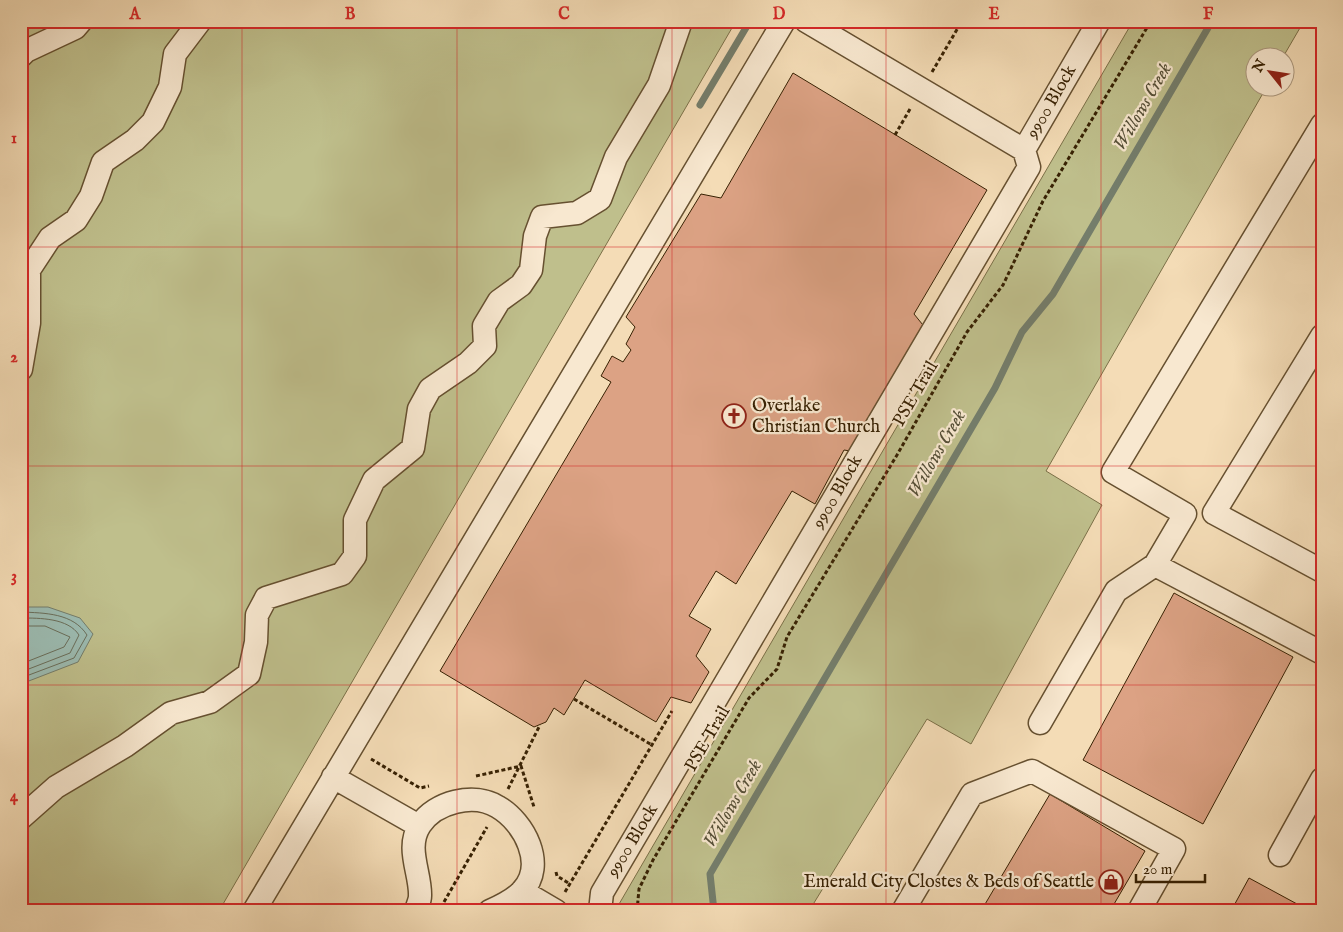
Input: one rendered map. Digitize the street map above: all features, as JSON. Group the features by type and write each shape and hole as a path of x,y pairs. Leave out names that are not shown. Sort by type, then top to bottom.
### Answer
{"lane":[{"path":"21,56 26,51 75,28 81,21"},
{"path":"21,369 29,323 29,270 50,238 76,220 91,196 102,162 135,140 153,122 170,87 175,54 200,21"},
{"path":"21,818 56,787 125,746 171,713 210,702 249,674 256,642 257,615 266,598 342,574 355,556 355,520 374,480 413,448 419,409 430,389 468,362 486,346 484,326 499,300 521,285 531,270 535,236 542,216 577,212 600,199 616,156 659,85 681,21"},
{"path":"254,911 784,21"},
{"path":"806,21 1024,150"},
{"name":"9900 Block","path":"600,911 602,893 1029,167 1024,150 1099,21"},
{"path":"1322,125 1113,472 1185,514 1214,514 1322,571"},
{"path":"1214,514 1322,336"},
{"path":"1040,723 1116,591 1155,564 1185,514"},
{"path":"1155,564 1322,653"},
{"path":"903,911 972,794 1032,771 1174,849 1138,911"},
{"path":"333,777 419,826"},
{"path":"1280,855 1322,779"},
{"path":"416,911 420,896 413,861 414,844 419,826 432,812 455,801 480,801 498,806 520,828 531,846 534,865 529,882 522,891 505,904 490,911"},
{"path":"522,891 555,910"}],"path":[{"name":"PSE Trail","path":"637,911 639,889 653,860 749,698 777,669 787,637 897,455 967,332 1002,285 1044,201 1151,21"},
{"path":"574,699 652,745"},
{"path":"555,910 672,712"},
{"path":"351,747 420,788 438,784"},
{"path":"475,776 521,766"}],"green space":[{"path":"21,21 736,21 219,911 21,911"},
{"path":"1133,21 1304,21 1288,48 1246,48 1246,98 1260,98 1046,471 1102,505 971,744 927,719 809,911 615,911"}],"water":[{"path":"21,607 48,607 80,618 93,634 78,662 21,684"}],"building":[{"name":"Overlake Christian Church","path":"793,73 987,190 914,314 927,330 856,452 844,450 815,504 792,491 736,584 716,571 689,616 711,629 696,656 709,672 691,703 671,697 656,722 585,680 564,715 554,708 546,722 534,727 440,671 611,382 601,376 612,356 623,362 631,350 626,344 635,327 626,317 701,194 721,198"},
{"path":"1174,593 1293,657 1203,824 1083,760"},
{"path":"1050,794 1145,851 1110,911 981,911"},
{"path":"1249,878 1310,911 1231,911"}],"waterway":[{"path":"700,105 750,21"},
{"name":"Willows Creek","path":"714,911 710,874 995,388 1022,332 1053,294 1212,21"}],"place":[{"name":"Overlake Christian Church","path":"734,416"},
{"name":"Emerald City Clostes & Beds of Seattle","path":"1111,882"}]}
